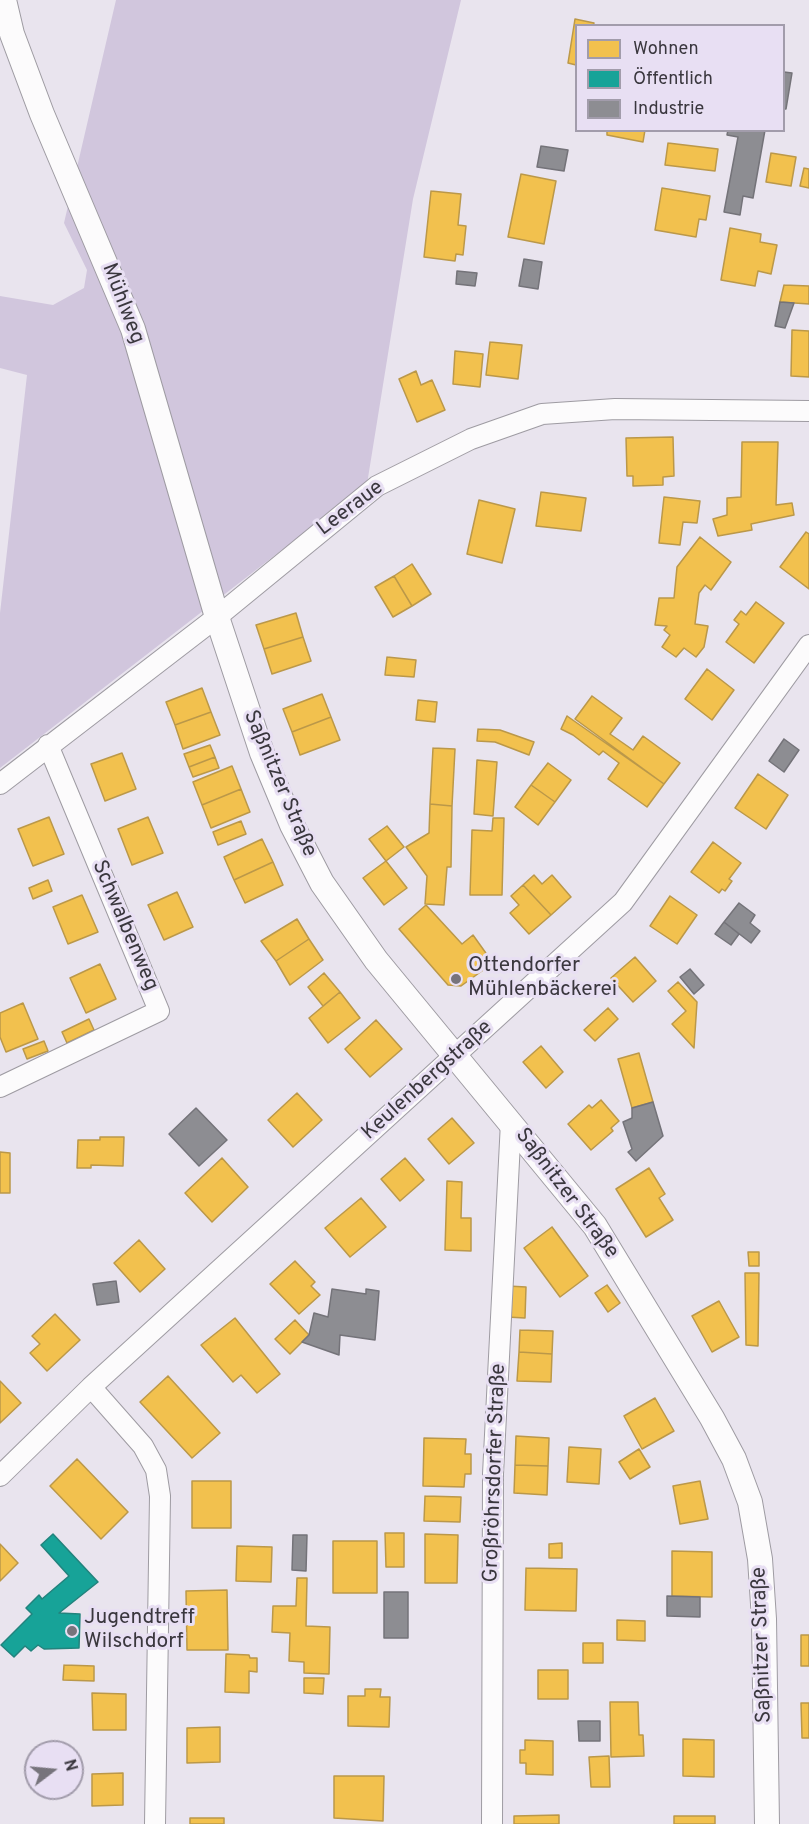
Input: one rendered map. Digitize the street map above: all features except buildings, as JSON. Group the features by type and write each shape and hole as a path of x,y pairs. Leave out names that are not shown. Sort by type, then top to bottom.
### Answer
{"street":[{"name":"Mühlweg","path":"4,0 12,34 42,114 133,328 217,617"},
{"name":"Leeraue","path":"0,784 217,617 377,486 471,439 542,414 615,409 809,411"},
{"name":"Saßnitzer Straße","path":"217,617 262,753 292,825 317,874 375,960 595,1226 712,1418 734,1459 750,1502 760,1558 764,1619 767,1824"},
{"name":"Keulenbergstraße","path":"0,1476 91,1386 623,902 809,645"},
{"name":"Schwalbenweg","path":"0,1087 159,1011 48,745"},
{"name":"Großröhrsdorfer Straße","path":"492,1824 493,1474 511,1122"},
{"path":"91,1386 143,1446 156,1470 160,1496 155,1824"}],"shaded area":[{"path":"116,0 461,0 413,199 367,484 0,768 0,613 27,375 0,368 0,296 53,305 84,288 87,270 64,223"}],"place":[{"name":"Ottendorfer Mühlenbäckerei","path":"456,979"},
{"name":"Jugendtreff Wilschdorf","path":"72,1631"}]}
